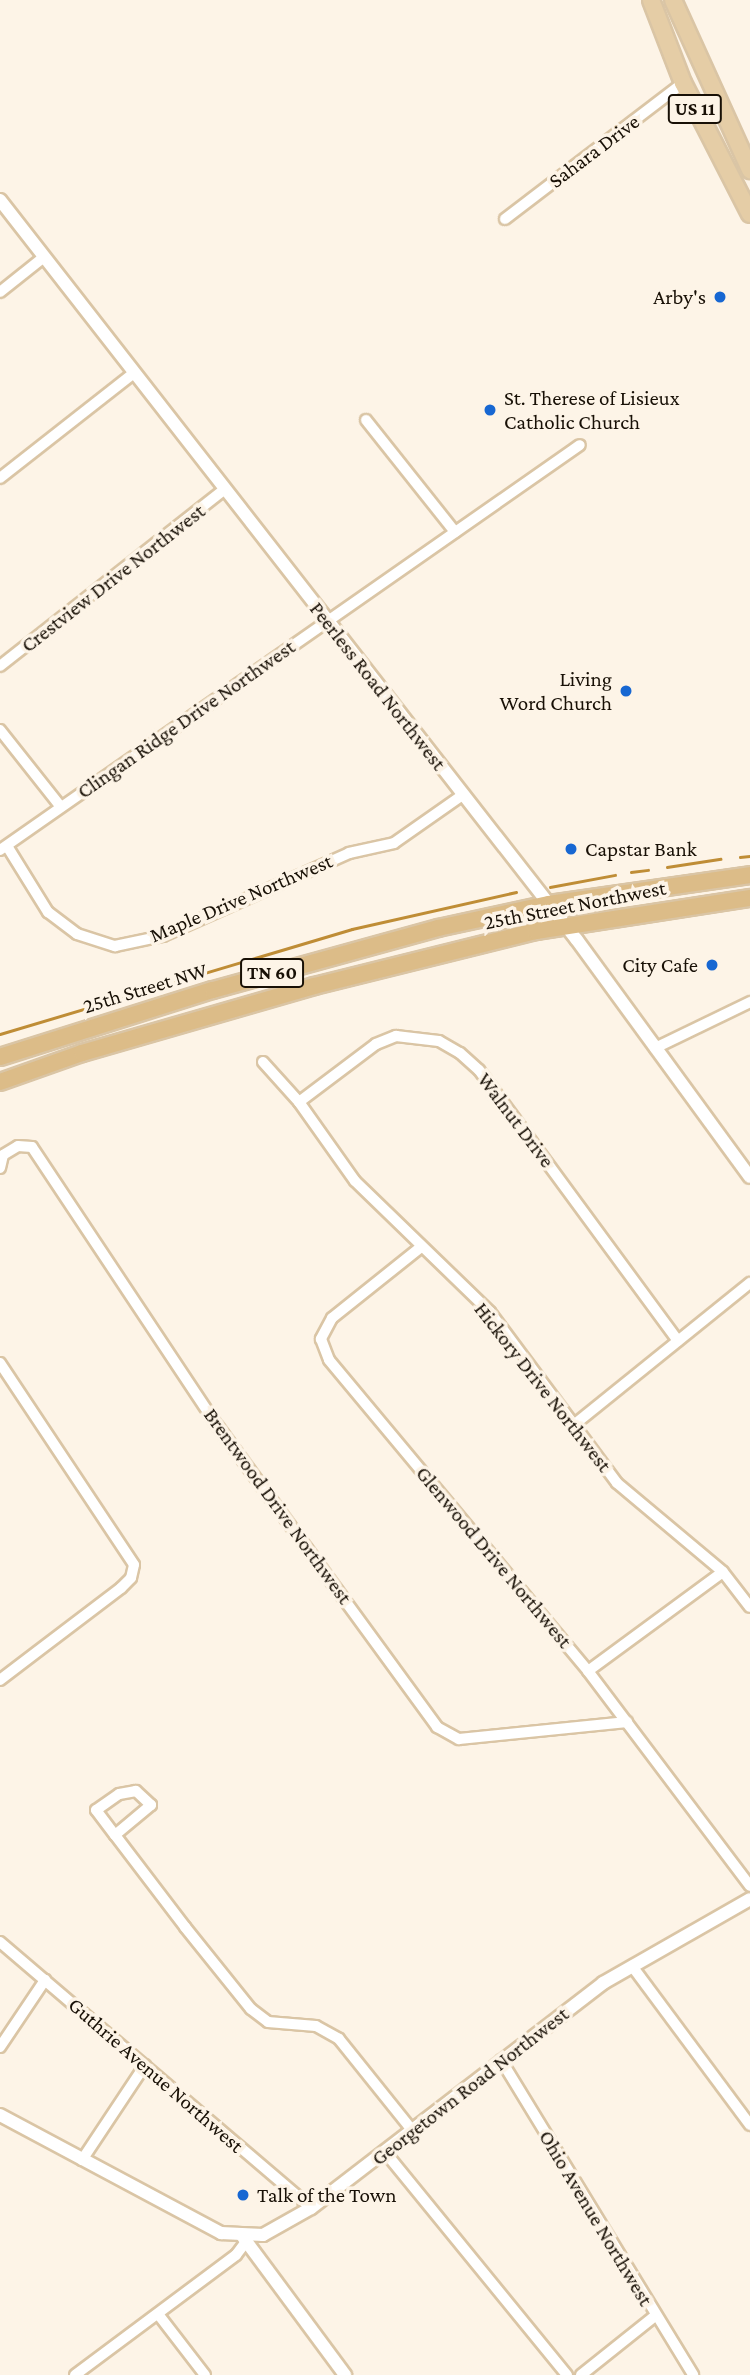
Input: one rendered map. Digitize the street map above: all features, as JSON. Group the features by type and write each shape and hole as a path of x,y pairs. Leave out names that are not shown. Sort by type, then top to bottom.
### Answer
{"highway":[{"name":"25th Street Northwest","path":"549,904 750,875"},
{"name":"25th Street Northwest","path":"411,962 566,926 750,898"},
{"name":"25th Street NW","path":"0,1058 213,990 438,928 549,904"},
{"name":"25th Street NW","path":"0,1082 82,1053 411,962"}],"main road":[{"name":"US 11","path":"673,0 750,170"},
{"name":"US 11","path":"655,1 683,83 749,211"},
{"path":"675,63 712,122 727,124"}],"street":[{"name":"Sahara Drive","path":"505,219 683,83"},
{"name":"Peerless Road Northwest","path":"0,200 566,926 750,1177"},
{"path":"0,292 44,257"},
{"path":"0,478 134,373"},
{"path":"366,420 455,532"},
{"name":"Clingan Ridge Drive Northwest","path":"3,848 580,445"},
{"name":"Crestview Drive Northwest","path":"0,666 225,489"},
{"path":"0,730 61,807"},
{"name":"Maple Drive Northwest","path":"3,848 48,912 77,934 115,946 163,936 349,853 394,843 464,794"},
{"path":"655,1048 750,1002"},
{"name":"Walnut Drive","path":"299,1102 376,1044 396,1036 430,1038 460,1053 478,1070 678,1341"},
{"name":"Hickory Drive Northwest","path":"263,1062 299,1102 355,1181 490,1312 617,1483 723,1572 750,1607"},
{"name":"Brentwood Drive Northwest","path":"0,1168 3,1155 18,1146 32,1147 217,1425 437,1727 459,1739 627,1721"},
{"name":"Glenwood Drive Northwest","path":"421,1247 332,1318 321,1339 329,1360 589,1671 750,1886"},
{"path":"575,1424 750,1283"},
{"path":"0,1363 134,1565 131,1578 121,1588 0,1680"},
{"path":"589,1671 723,1572"},
{"path":"115,1835 150,1805 136,1791 118,1794 96,1810 115,1835 251,2009 268,2022 316,2026 339,2039 412,2130"},
{"name":"Georgetown Road Northwest","path":"0,2115 221,2233 244,2240 279,2229 311,2208 603,1983 750,1899"},
{"name":"Guthrie Avenue Northwest","path":"0,1942 311,2208"},
{"path":"632,1966 750,2125"},
{"path":"0,2047 45,1980"},
{"name":"Ohio Avenue Northwest","path":"501,2060 655,2316 694,2375"},
{"path":"82,2160 145,2065"},
{"path":"386,2152 567,2375"},
{"path":"75,2375 158,2314 244,2240 345,2375"},
{"path":"158,2314 205,2375"},
{"path":"580,2375 655,2316"}],"waterway":[{"path":"740,857 750,856"},
{"path":"667,867 720,859"},
{"path":"631,872 648,870"},
{"path":"550,887 615,875"},
{"path":"0,1034 352,929 516,892"}],"place":[{"name":"Arby's","path":"720,297"},
{"name":"St. Therese of Lisieux Catholic Church","path":"490,410"},
{"name":"Living Word Church","path":"626,691"},
{"name":"Capstar Bank","path":"571,849"},
{"name":"City Cafe","path":"712,965"},
{"name":"Talk of the Town","path":"243,2195"}]}
